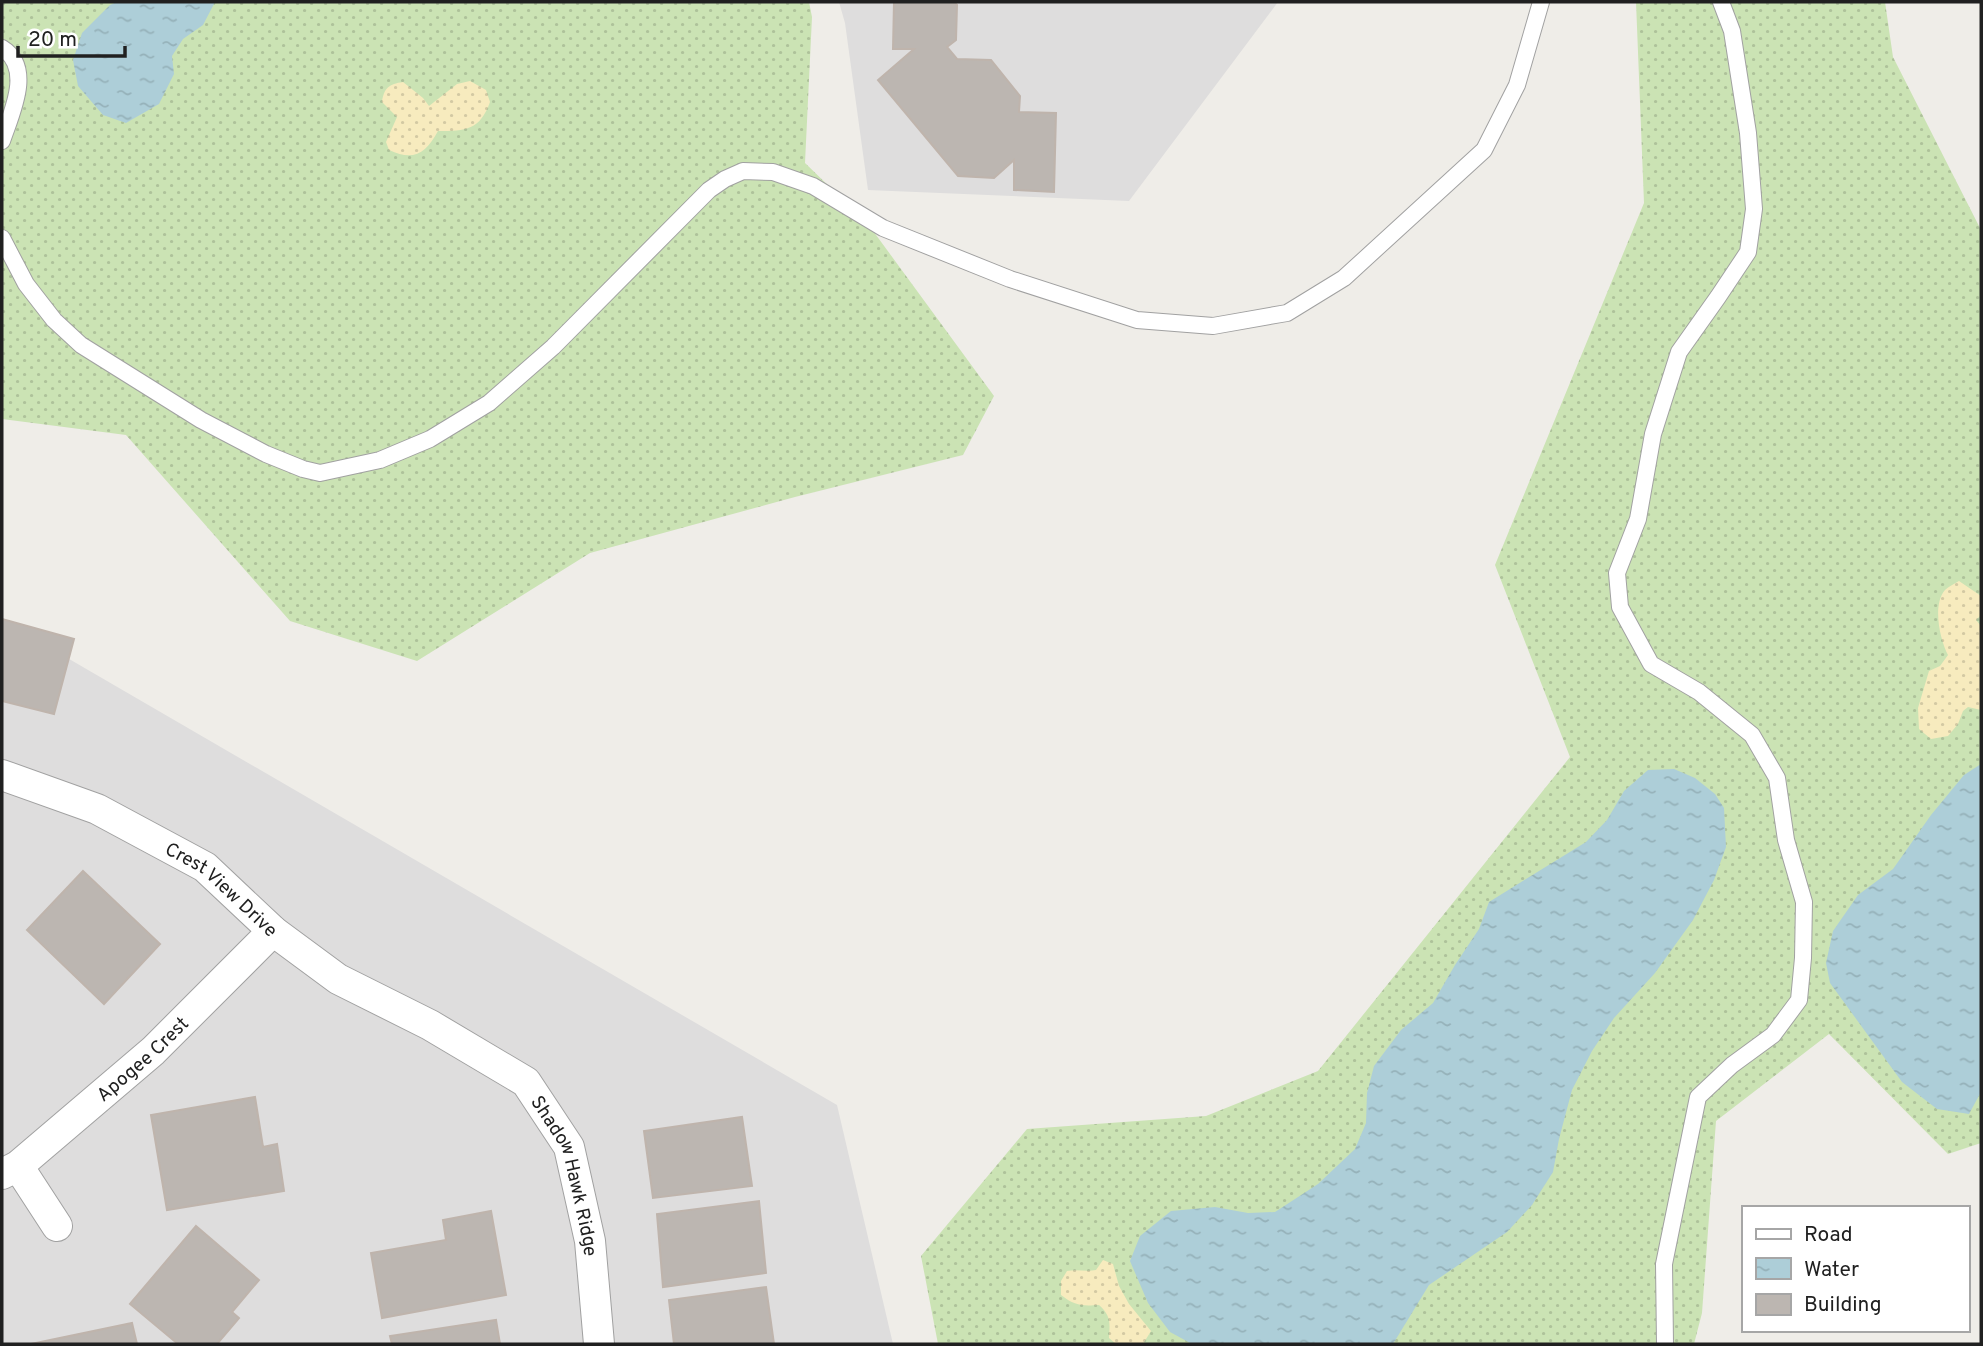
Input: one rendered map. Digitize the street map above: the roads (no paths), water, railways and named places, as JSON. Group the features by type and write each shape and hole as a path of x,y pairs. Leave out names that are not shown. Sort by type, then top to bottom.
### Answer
{"street":[{"name":"Crest View Drive","path":"2,775 97,809 205,867 273,931 338,979 430,1025"},
{"name":"Apogee Crest","path":"10,1170 153,1051 273,931"},
{"name":"Shadow Hawk Ridge","path":"430,1025 526,1082 569,1147 590,1241 599,1344"},
{"path":"10,1170 57,1226"}],"lane":[{"path":"2,238 26,285 54,320 81,345 201,420 266,454 303,470 320,473 336,471 380,460 430,439 489,403 553,347 709,191 724,179 743,171 773,172 813,186 883,228 1010,279 1138,320 1213,326 1287,313 1344,278 1485,150 1517,85 1541,2"},
{"path":"1665,1344 1664,1265 1698,1097 1732,1065 1773,1035 1799,1000 1803,958 1804,902 1786,840 1777,778 1752,735 1699,692 1651,664 1620,607 1617,573 1638,519 1653,434 1679,352 1748,251 1754,209 1748,133 1732,31 1721,2"},
{"path":"2,48 10,54 18,69 19,82 2,141"}],"water":[{"path":"117,2 215,2 203,25 183,39 172,56 174,74 159,104 126,123 103,115 78,86 73,60 82,33 110,5"},
{"path":"1981,764 1981,1092 1969,1114 1937,1109 1902,1082 1830,983 1826,963 1833,931 1858,895 1893,869 1931,815 1964,775"},
{"path":"1674,769 1695,778 1715,794 1724,808 1726,847 1714,880 1693,920 1655,973 1614,1018 1592,1051 1572,1090 1553,1172 1532,1205 1507,1232 1429,1285 1393,1344 1192,1344 1170,1332 1148,1303 1130,1261 1140,1236 1171,1211 1215,1207 1248,1213 1275,1212 1318,1184 1355,1149 1366,1123 1367,1093 1374,1066 1401,1030 1433,1003 1479,929 1489,902 1586,842 1607,820 1624,791 1648,770"}]}
